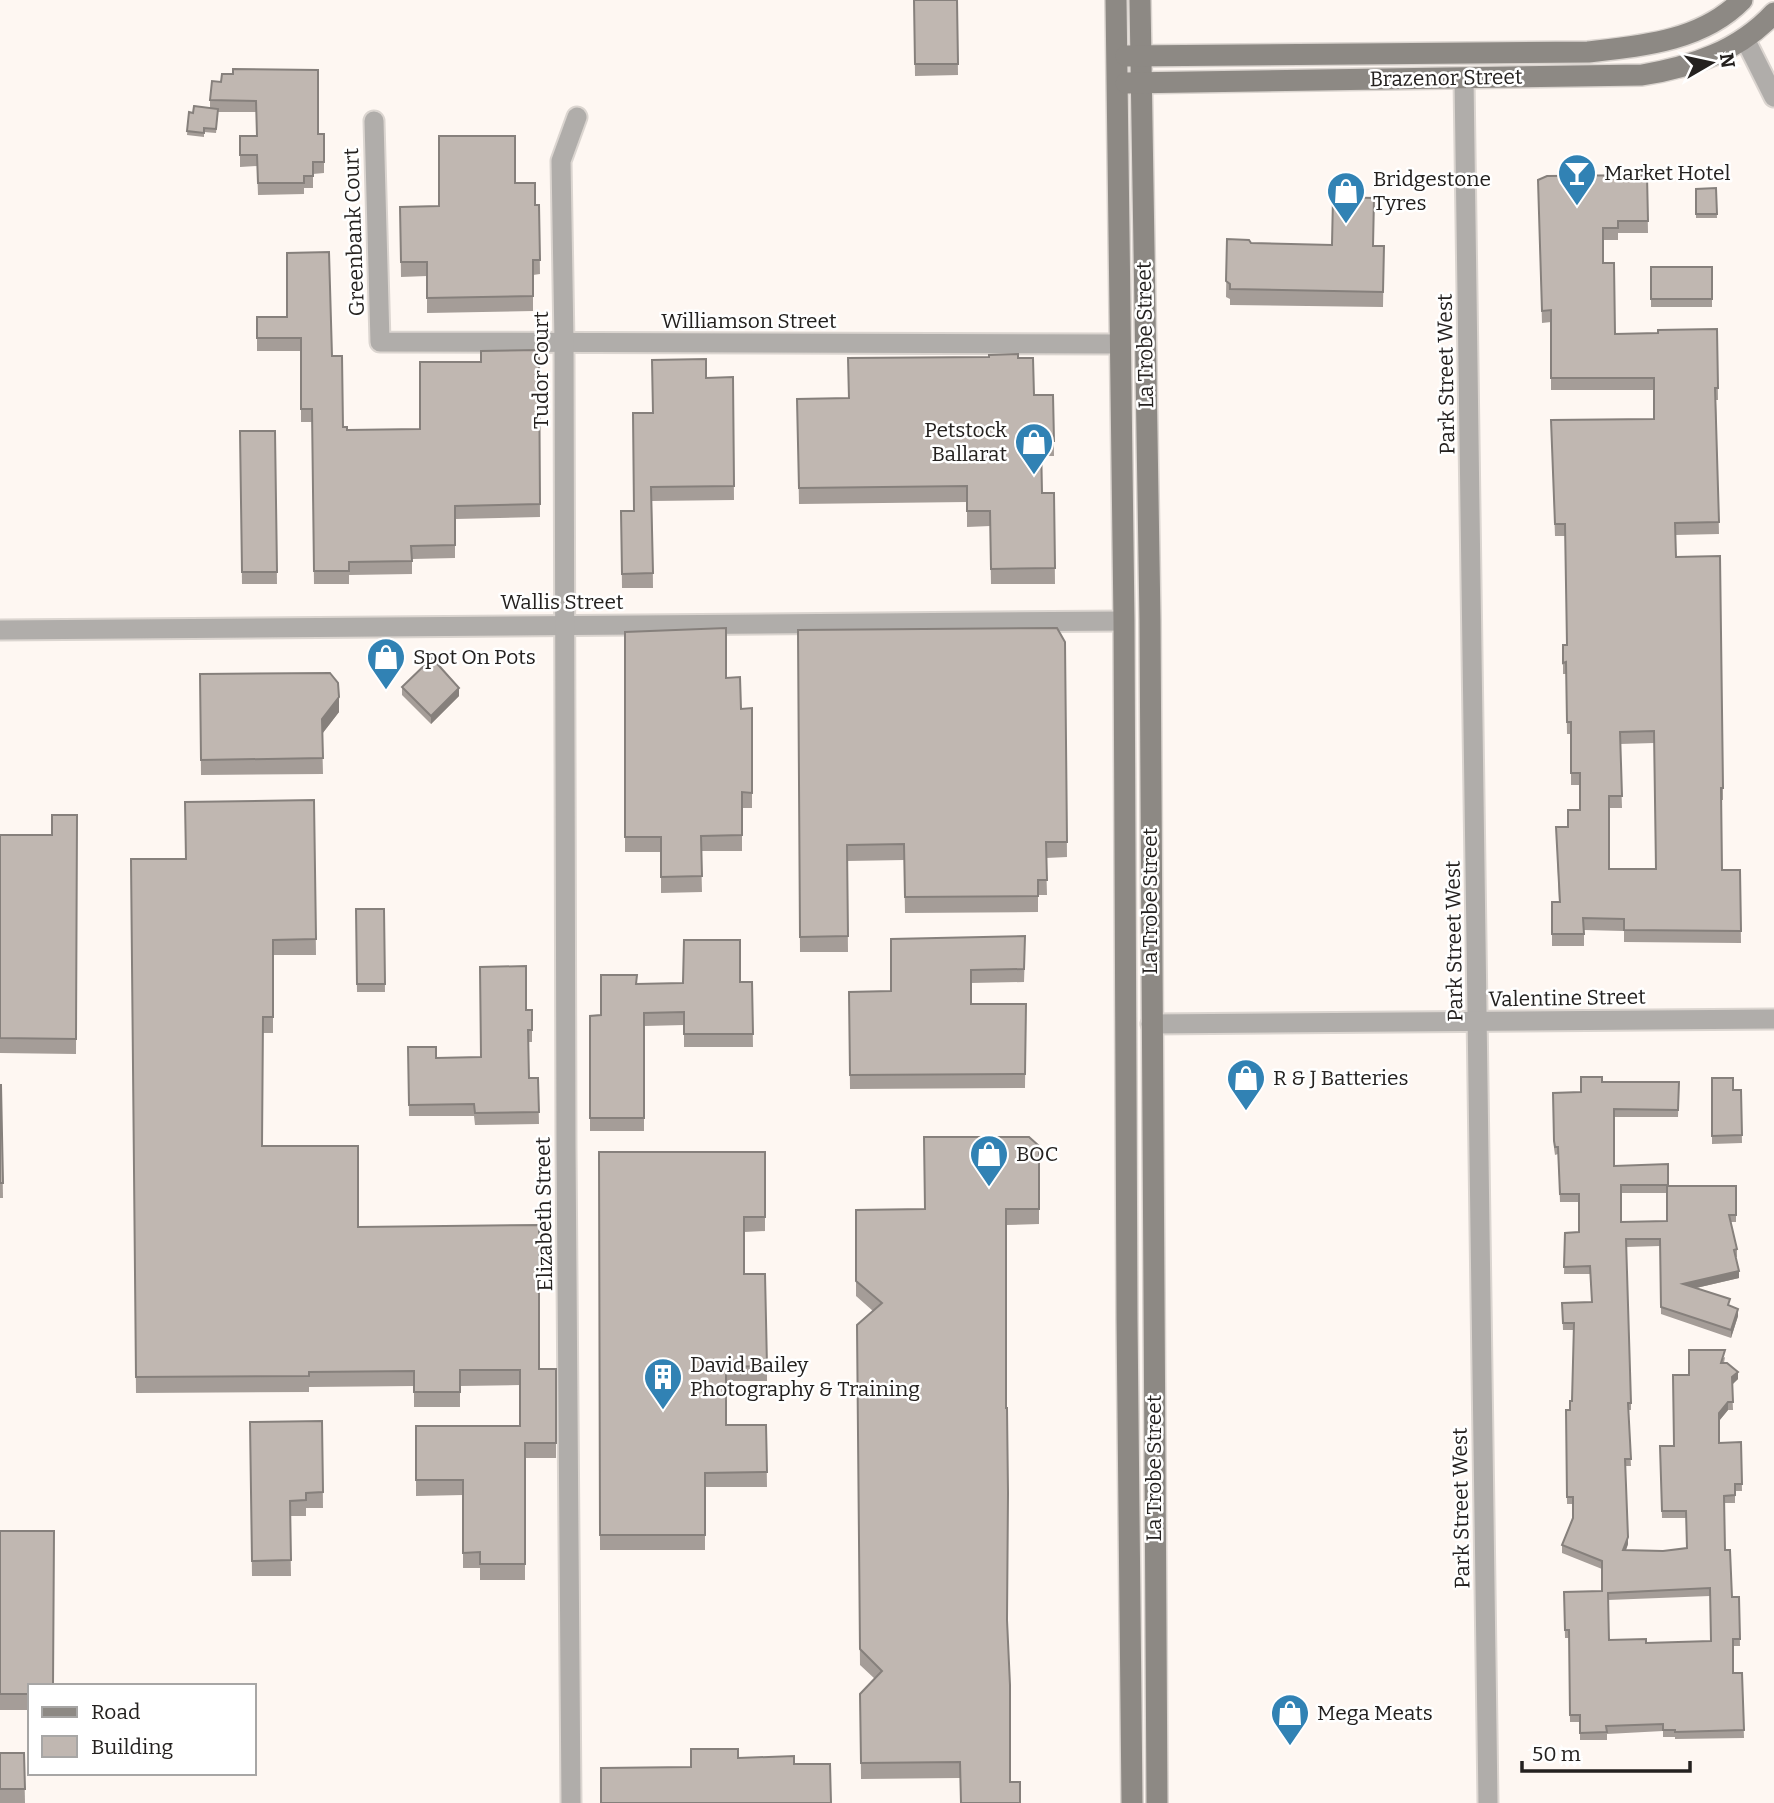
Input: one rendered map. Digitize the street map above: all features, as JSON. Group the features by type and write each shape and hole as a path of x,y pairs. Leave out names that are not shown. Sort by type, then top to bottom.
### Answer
{"main road":[{"name":"La Trobe Street","path":"1116,0 1124,621 1132,1803"},
{"name":"La Trobe Street","path":"1140,0 1150,620 1157,1803"},
{"name":"Brazenor Street","path":"1117,56 1463,53 1625,48 1658,43 1687,34 1725,14 1742,0"},
{"name":"Brazenor Street","path":"1117,83 1642,75 1704,60 1745,39 1774,13"},
{"path":"1725,14 1745,39"},
{"path":"1463,53 1464,78"},
{"path":"1119,344 1145,343"},
{"path":"1124,621 1150,620"},
{"path":"1125,1024 1151,1024"}],"street":[{"path":"1745,39 1774,97"},
{"name":"Park Street West","path":"1464,78 1488,1803"},
{"name":"Tudor Court","path":"564,625 561,161 577,117"},
{"name":"Greenbank Court","path":"374,121 380,342"},
{"name":"Williamson Street","path":"380,342 1119,344"},
{"name":"Wallis Street","path":"0,630 1124,621"},
{"name":"Elizabeth Street","path":"564,625 571,1803"},
{"name":"Valentine Street","path":"1151,1024 1774,1019"}],"building":[{"path":"914,0 957,0 958,64 915,64"},
{"path":"233,69 318,70 318,134 324,134 324,162 313,162 313,176 304,176 304,183 258,183 257,155 240,155 240,136 257,136 256,101 210,100 212,81 221,82 222,74 233,74"},
{"path":"194,106 218,109 216,129 204,128 204,133 187,131 189,112 193,113"},
{"path":"439,136 515,136 515,183 535,183 535,205 539,205 540,260 533,260 533,296 427,298 427,262 401,262 400,207 439,206"},
{"path":"1647,175 1648,221 1618,221 1618,228 1603,228 1603,263 1614,263 1615,334 1717,329 1718,388 1715,388 1719,522 1675,523 1676,557 1720,556 1722,870 1740,870 1741,931 1624,930 1624,919 1583,918 1584,934 1552,934 1552,902 1560,902 1556,827 1568,827 1568,810 1580,810 1580,773 1571,773 1571,722 1567,722 1566,662 1563,663 1563,645 1567,645 1565,524 1555,524 1551,420 1654,419 1654,378 1551,378 1551,310 1542,311 1538,180 1547,176","holes":["1654,731 1656,869 1609,869 1609,796 1622,796 1620,732"]},
{"path":"1716,188 1717,214 1696,214 1696,189"},
{"path":"1333,197 1374,198 1373,246 1384,246 1383,292 1230,289 1230,284 1226,281 1227,239 1249,240 1251,243 1332,245"},
{"path":"329,252 332,356 342,356 343,427 347,427 347,430 420,429 420,362 481,362 481,351 539,350 540,504 455,506 455,545 411,546 412,561 349,562 349,571 314,571 312,409 301,409 301,338 257,338 257,317 287,317 287,253"},
{"path":"1651,267 1712,267 1712,299 1651,299"},
{"path":"1018,354 1018,358 1033,358 1034,395 1053,395 1054,441 1041,441 1042,493 1054,493 1055,568 991,569 990,511 967,511 967,486 799,488 797,399 849,398 848,358 989,357"},
{"path":"706,359 706,378 733,377 734,486 651,487 653,573 622,574 621,511 634,511 633,413 653,413 652,360"},
{"path":"240,431 275,431 277,572 242,572"},
{"path":"726,628 726,678 740,677 741,709 752,708 752,793 742,792 742,835 701,836 702,876 661,877 661,837 625,837 625,632"},
{"path":"1057,628 1065,642 1067,842 1046,842 1047,880 1038,880 1038,896 905,897 904,844 847,845 848,936 800,937 798,630"},
{"path":"432,658 459,688 431,716 402,687"},
{"path":"330,673 338,683 339,697 322,719 323,758 201,760 200,674"},
{"path":"314,800 316,939 273,940 273,1017 263,1017 262,1146 358,1146 358,1227 539,1225 539,1369 556,1369 556,1443 525,1443 525,1564 480,1564 480,1552 463,1553 463,1480 416,1480 416,1426 520,1426 520,1370 460,1370 460,1392 414,1392 414,1371 309,1372 309,1376 136,1377 131,859 186,859 185,802"},
{"path":"52,815 77,815 76,1039 0,1038 0,835 52,835"},
{"path":"356,909 384,909 385,984 357,984"},
{"path":"1025,936 1024,969 971,970 971,1004 1026,1004 1025,1074 850,1075 849,992 891,991 891,939"},
{"path":"684,940 740,940 740,982 752,982 753,1034 684,1034 684,1012 644,1013 644,1118 590,1118 590,1016 601,1015 601,975 637,975 636,984 683,983"},
{"path":"526,966 526,1010 532,1010 532,1030 528,1030 529,1078 538,1078 539,1112 475,1113 474,1104 409,1105 408,1047 436,1047 436,1058 481,1057 480,967"},
{"path":"1581,1077 1602,1077 1602,1082 1679,1082 1678,1110 1614,1109 1614,1166 1668,1164 1668,1185 1621,1185 1621,1222 1667,1221 1667,1186 1736,1186 1736,1215 1729,1215 1739,1271 1683,1284 1730,1299 1728,1305 1738,1309 1731,1330 1661,1307 1660,1239 1626,1239 1631,1459 1625,1459 1628,1537 1623,1550 1663,1551 1687,1548 1686,1511 1662,1511 1660,1446 1674,1446 1673,1375 1689,1375 1689,1350 1725,1350 1721,1363 1727,1363 1738,1372 1732,1377 1733,1402 1728,1402 1719,1413 1719,1443 1741,1442 1742,1484 1735,1484 1735,1495 1724,1496 1725,1550 1730,1550 1732,1597 1739,1597 1740,1639 1733,1639 1733,1673 1742,1673 1744,1730 1675,1732 1663,1730 1663,1724 1606,1726 1607,1732 1580,1733 1580,1715 1570,1715 1569,1630 1565,1630 1564,1592 1602,1591 1602,1561 1562,1545 1573,1518 1573,1497 1567,1497 1566,1410 1570,1410 1572,1401 1574,1323 1563,1323 1562,1303 1592,1302 1590,1266 1564,1267 1565,1233 1579,1232 1579,1194 1560,1194 1558,1147 1555,1147 1554,1141 1553,1093 1581,1092","holes":["1710,1588 1711,1641 1646,1643 1646,1639 1609,1640 1608,1593"]},
{"path":"1712,1078 1733,1078 1733,1090 1741,1090 1742,1135 1712,1136"},
{"path":"1,1085 3,1183 0,1183"},
{"path":"924,1137 1029,1137 1039,1146 1039,1209 1006,1209 1010,1782 1020,1782 1020,1803 961,1803 960,1762 861,1763 860,1694 882,1671 860,1649 857,1325 882,1303 856,1281 856,1210 925,1209"},
{"path":"599,1152 765,1152 765,1217 744,1217 744,1274 765,1274 767,1366 726,1367 726,1425 766,1425 767,1472 705,1473 705,1535 600,1535"},
{"path":"322,1421 323,1492 306,1493 306,1500 290,1501 291,1560 252,1561 250,1422"},
{"path":"0,1531 54,1531 53,1684 28,1684 28,1694 0,1694"},
{"path":"691,1749 738,1749 738,1758 794,1756 794,1764 830,1764 831,1803 601,1803 601,1768 691,1767"},
{"path":"0,1753 24,1753 25,1789 0,1789"}],"place":[{"name":"Market Hotel","path":"1577,207"},
{"name":"Bridgestone Tyres","path":"1346,225"},
{"name":"Petstock Ballarat","path":"1034,476"},
{"name":"Spot On Pots","path":"386,691"},
{"name":"R & J Batteries","path":"1246,1112"},
{"name":"BOC","path":"989,1188"},
{"name":"David Bailey Photography & Training","path":"663,1411"},
{"name":"Mega Meats","path":"1290,1747"}]}
